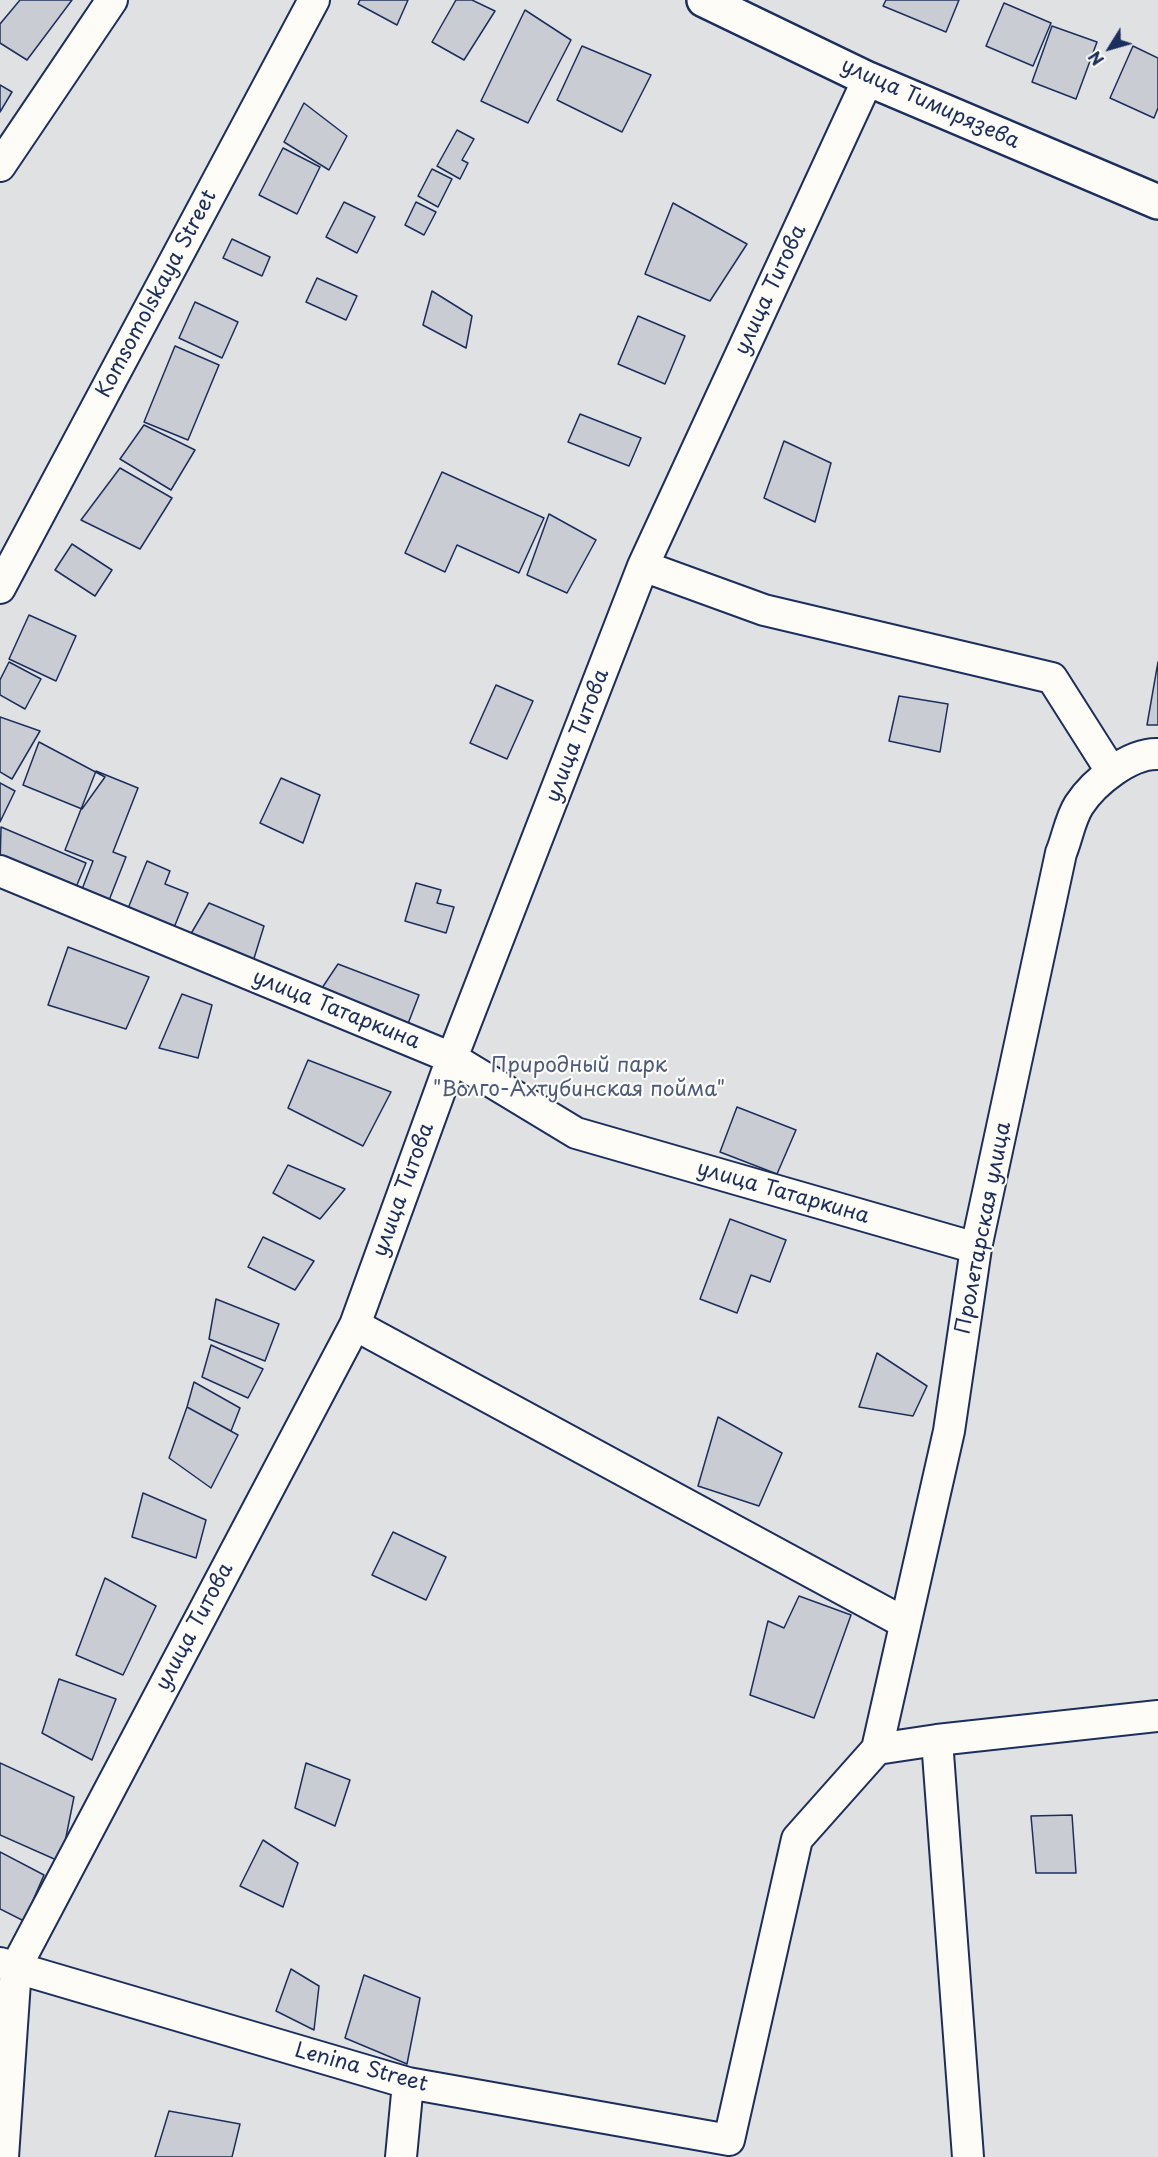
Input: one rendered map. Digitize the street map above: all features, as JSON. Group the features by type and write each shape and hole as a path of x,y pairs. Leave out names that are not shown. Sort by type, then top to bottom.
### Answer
{"street":[{"path":"0,166 112,0"},
{"name":"Komsomolskaya Street","path":"0,588 314,0"},
{"name":"улица Тимирязева","path":"704,0 868,79 1158,202"},
{"name":"улица Титова","path":"3,2157 8,1965 355,1325 452,1058 644,566 868,79"},
{"path":"644,566 764,610 1052,678 1110,771"},
{"name":"Пролетарская улица","path":"877,1749 949,1431 976,1248 1061,854 1078,806 1110,771 1147,754 1158,754"},
{"name":"улица Татаркина","path":"0,871 452,1058 576,1133 976,1248"},
{"path":"355,1325 905,1623"},
{"path":"877,1749 937,1740 1158,1716"},
{"path":"937,1740 968,2157"},
{"name":"Lenina Street","path":"8,1965 408,2083 729,2140 797,1839 877,1749"},
{"path":"401,2157 408,2083"}],"green space":[{"name":"Природный парк \"Волго-Ахтубинская пойма\"","path":"0,0 1158,0 1158,2157 0,2157"}],"building":[{"path":"20,0 72,0 27,60 0,43 0,24"},
{"path":"360,0 408,0 397,25 358,4"},
{"path":"456,0 472,0 495,11 464,60 432,42"},
{"path":"886,0 959,0 946,32 883,6"},
{"path":"1004,3 1051,23 1033,66 986,46"},
{"path":"525,10 571,40 528,123 481,101"},
{"path":"1052,26 1097,42 1076,99 1032,82"},
{"path":"582,46 651,75 622,132 557,100"},
{"path":"1133,46 1158,58 1158,108 1154,118 1110,98"},
{"path":"0,85 12,92 0,112"},
{"path":"304,103 347,136 329,170 284,142"},
{"path":"457,130 474,139 462,160 468,163 460,179 437,166"},
{"path":"283,148 320,167 297,214 259,195"},
{"path":"432,169 452,179 438,207 418,196"},
{"path":"344,202 375,217 357,253 326,237"},
{"path":"416,202 436,212 424,235 405,225"},
{"path":"673,203 747,244 710,301 645,274"},
{"path":"232,239 270,257 262,276 223,258"},
{"path":"317,278 357,296 346,320 306,302"},
{"path":"432,291 472,316 466,348 423,325"},
{"path":"195,302 238,322 222,358 179,338"},
{"path":"638,316 685,336 665,384 618,364"},
{"path":"175,346 219,365 188,440 144,422"},
{"path":"580,414 641,438 629,466 568,442"},
{"path":"144,425 195,450 171,490 120,459"},
{"path":"784,441 831,463 815,522 764,498"},
{"path":"120,468 172,498 140,549 81,520"},
{"path":"442,472 544,518 519,573 457,545 445,572 405,553"},
{"path":"549,514 596,540 567,593 527,575"},
{"path":"72,544 112,570 95,596 55,570"},
{"path":"29,615 76,636 56,681 9,659"},
{"path":"9,662 41,679 25,709 0,695 0,680"},
{"path":"1158,662 1158,725 1147,725"},
{"path":"496,685 533,701 507,759 470,743"},
{"path":"899,696 948,704 940,752 889,741"},
{"path":"0,717 40,731 12,779 0,772"},
{"path":"39,742 105,777 82,809 23,785"},
{"path":"96,771 138,788 113,852 126,857 106,908 79,897 93,861 65,850"},
{"path":"281,778 320,795 303,843 260,823"},
{"path":"0,783 15,791 0,822"},
{"path":"1,827 86,863 72,897 0,866"},
{"path":"147,861 170,871 165,884 188,893 171,935 125,916"},
{"path":"416,883 441,890 437,903 454,907 446,933 405,921"},
{"path":"209,903 264,926 251,968 189,937"},
{"path":"68,947 149,977 126,1029 48,1005"},
{"path":"338,964 419,995 406,1029 318,994"},
{"path":"182,994 212,1005 198,1058 159,1048"},
{"path":"308,1060 391,1092 363,1146 288,1108"},
{"path":"737,1107 796,1130 777,1174 720,1152"},
{"path":"288,1165 345,1189 320,1219 273,1193"},
{"path":"730,1219 786,1240 770,1282 751,1275 737,1313 700,1299"},
{"path":"263,1237 314,1261 295,1290 248,1267"},
{"path":"216,1299 279,1324 265,1361 209,1339"},
{"path":"211,1345 263,1369 248,1398 202,1377"},
{"path":"877,1353 927,1386 913,1416 859,1407"},
{"path":"194,1382 240,1408 231,1431 187,1407"},
{"path":"187,1407 238,1435 211,1488 169,1458"},
{"path":"718,1417 782,1453 759,1506 698,1486"},
{"path":"143,1493 206,1520 196,1558 132,1537"},
{"path":"393,1532 446,1557 426,1600 372,1575"},
{"path":"105,1578 156,1606 123,1675 76,1655"},
{"path":"799,1596 851,1615 814,1718 750,1695 768,1621 784,1628"},
{"path":"59,1679 116,1699 92,1760 42,1733"},
{"path":"0,1763 74,1797 61,1862 0,1835"},
{"path":"306,1763 350,1780 335,1826 295,1808"},
{"path":"1072,1815 1076,1873 1036,1873 1031,1816"},
{"path":"263,1840 298,1863 283,1907 240,1886"},
{"path":"0,1852 44,1875 24,1921 0,1909"},
{"path":"291,1969 319,1986 314,2030 276,2011"},
{"path":"364,1975 420,1998 407,2064 345,2038"},
{"path":"169,2111 240,2124 232,2157 155,2157"}]}
